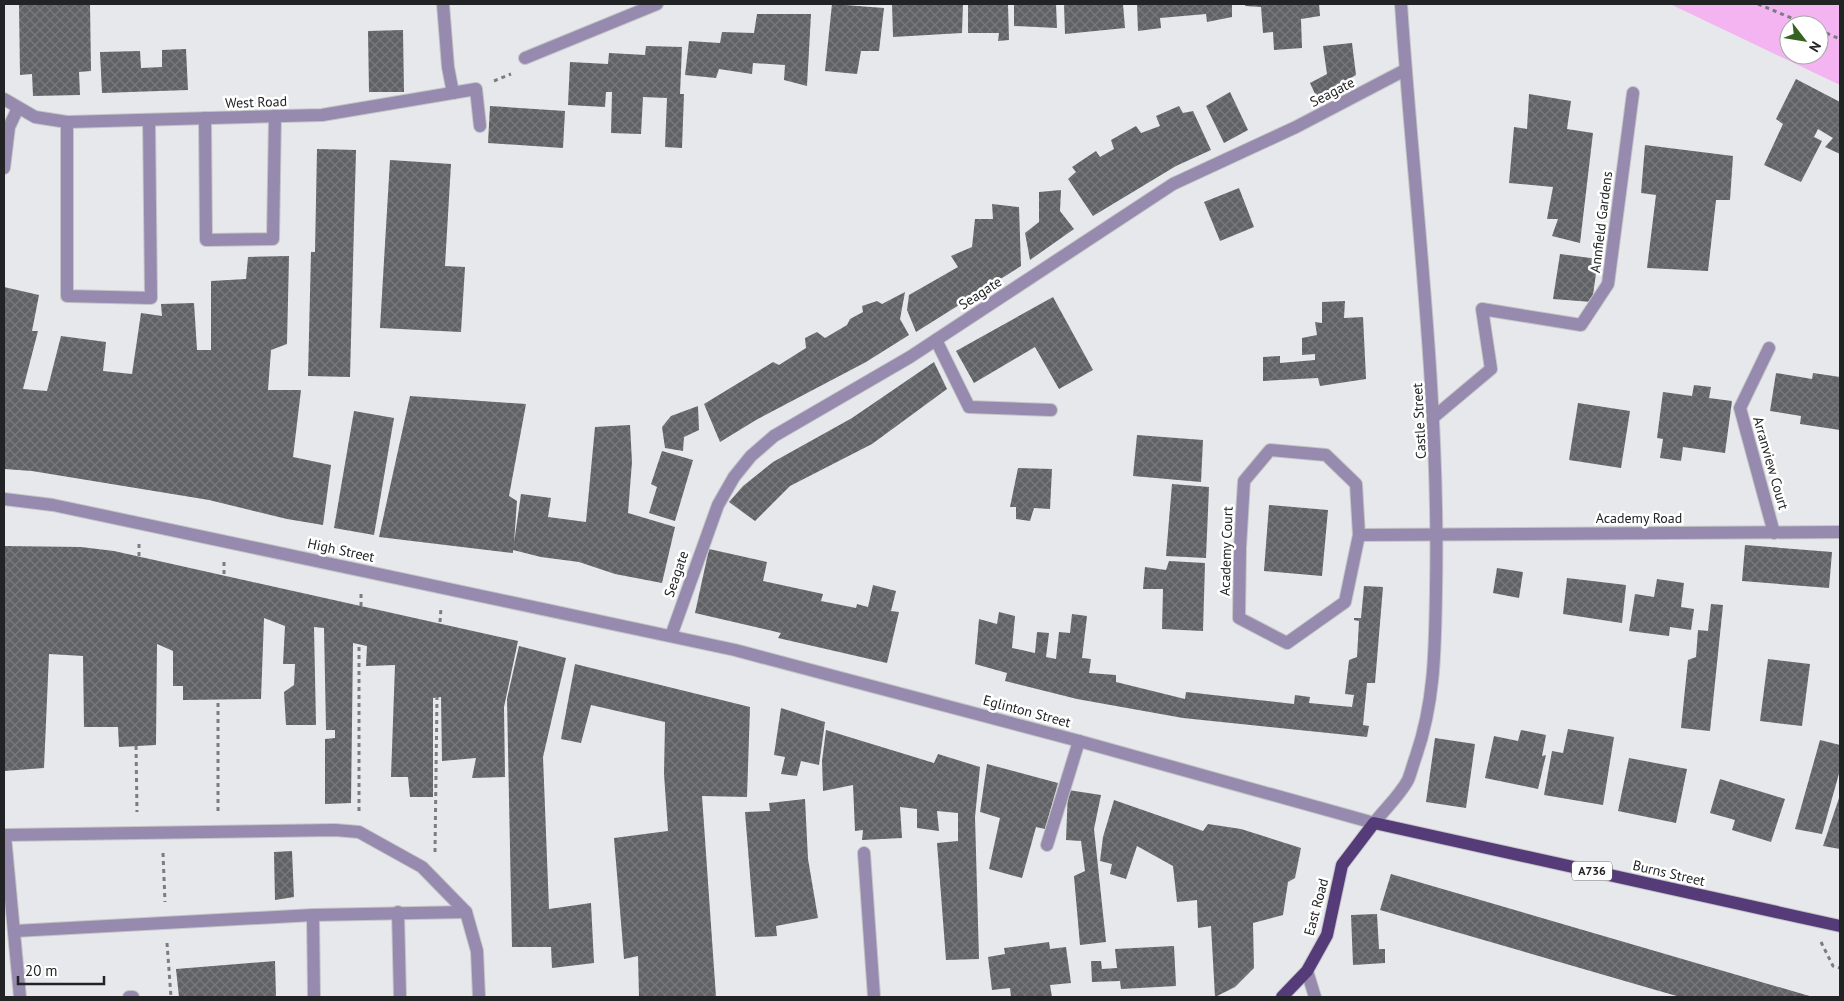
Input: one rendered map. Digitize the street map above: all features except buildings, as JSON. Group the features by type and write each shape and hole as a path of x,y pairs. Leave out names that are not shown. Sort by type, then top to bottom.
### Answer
{"main road":[{"name":"Burns Street","path":"1374,823 1840,926"},
{"name":"East Road","path":"1282,997 1308,971 1327,935 1342,865 1374,823"}],"street":[{"path":"443,4 448,67 453,93"},
{"path":"525,58 657,4"},
{"name":"Castle Street","path":"1374,823 1408,780 1424,733 1434,676 1437,533 1434,416 1401,4"},
{"name":"Seagate","path":"671,636 718,505 734,477 751,456 774,436 859,388 936,340 1173,184 1296,127 1405,70"},
{"path":"476,89 480,126"},
{"name":"West Road","path":"4,99 35,117 67,122 322,115 476,89"},
{"name":"Annfield Gardens","path":"1434,416 1490,369 1482,309 1581,325 1608,284 1633,92"},
{"path":"4,168 9,127 18,108"},
{"path":"205,118 206,240 273,239 275,116"},
{"path":"67,122 66,296 151,298 149,120"},
{"path":"936,340 969,407 1051,410"},
{"name":"Arranview Court","path":"1769,348 1740,408 1774,533"},
{"name":"Academy Court","path":"1270,450 1326,455 1356,484 1359,535 1345,602 1287,642 1239,618 1240,548 1244,481 1270,450"},
{"name":"High Street","path":"4,499 53,505 671,636"},
{"name":"Academy Road","path":"1437,533 1840,532"},
{"path":"1359,535 1437,533"},
{"name":"Eglinton Street","path":"671,636 1079,741 1374,823"},
{"path":"1048,845 1079,741"},
{"path":"20,997 15,931 4,835 335,830 359,832 422,867 466,912 477,951 479,997"},
{"path":"864,853 874,997"},
{"path":"398,912 400,997"},
{"path":"15,931 314,915 466,912"},
{"path":"314,915 314,997"},
{"path":"1308,971 1315,997"}],"path":[{"path":"1758,4 1784,15"},
{"path":"476,89 512,74 525,58"},
{"path":"359,644 359,832"},
{"path":"435,881 437,697"},
{"path":"218,700 218,832"},
{"path":"136,746 137,833"}],"shaded area":[{"path":"1670,4 1840,4 1840,85 1798,65 1829,65 1829,15 1779,15 1779,56"}]}
